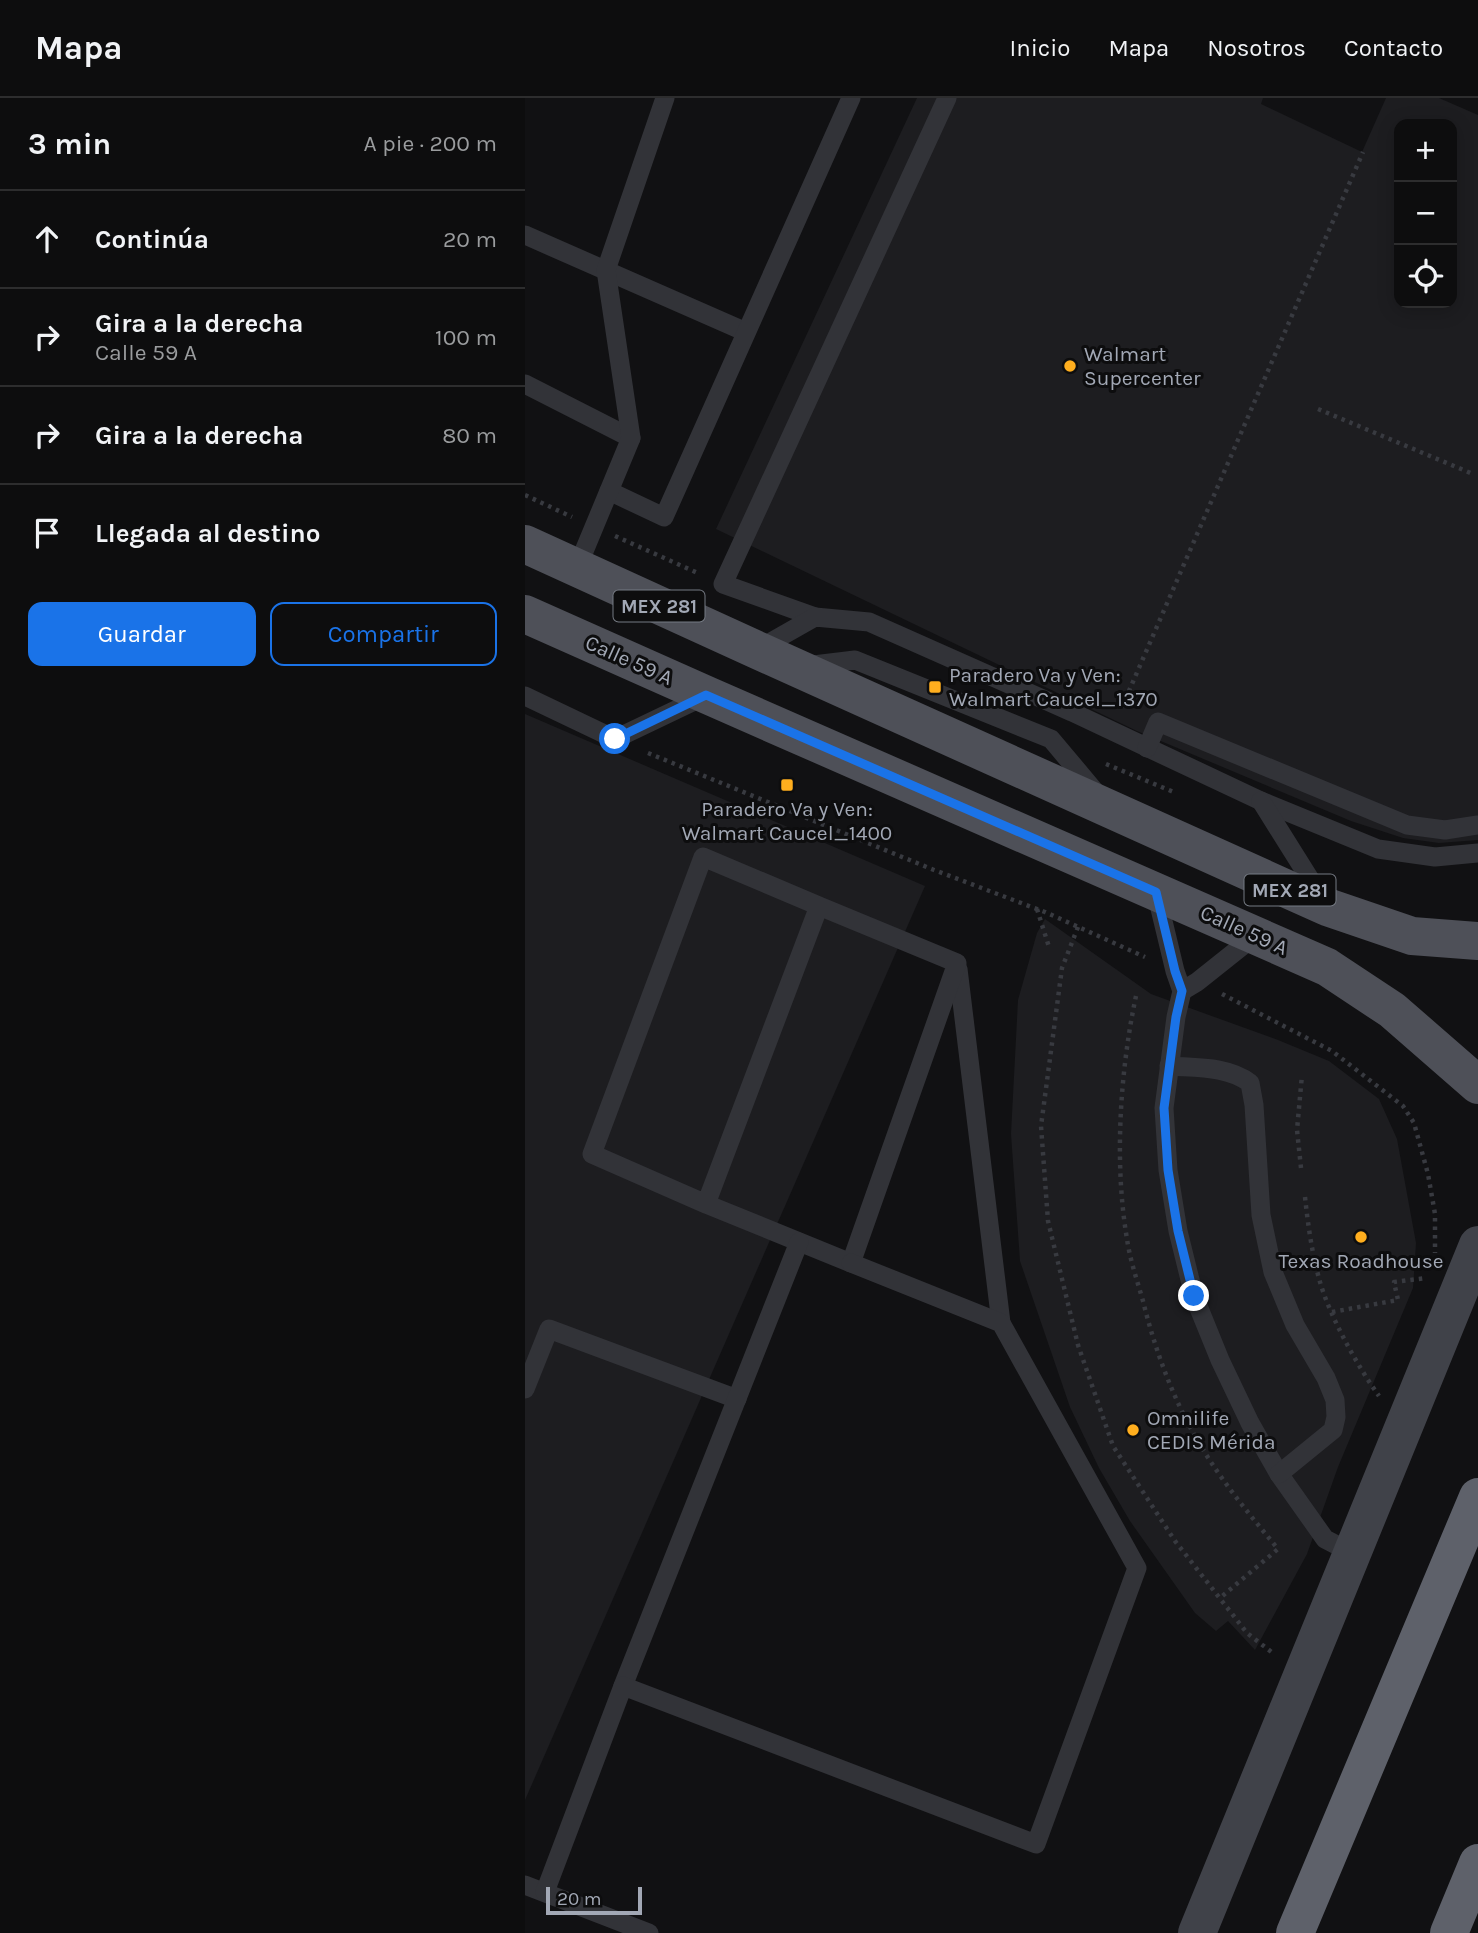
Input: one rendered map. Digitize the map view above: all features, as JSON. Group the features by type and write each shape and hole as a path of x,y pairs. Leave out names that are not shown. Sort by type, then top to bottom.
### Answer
{"highway":[{"path":"1295,1933 1478,1497"},
{"path":"1449,1933 1478,1863"}],"main road":[{"name":"MEX 281","path":"525,544 1327,907 1412,936 1478,941"},
{"name":"Calle 59 A","path":"525,614 1327,967 1392,1010 1478,1084"},
{"path":"1197,1933 1352,1553 1464,1263"}],"lane":[{"path":"577,568 631,438 606,270 665,98"},
{"path":"609,491 664,517 852,98"},
{"path":"947,98 723,584 815,617 869,622 1261,801 1378,849 1435,857 1478,853"},
{"path":"525,235 747,332"},
{"path":"525,384 631,438"},
{"path":"757,650 815,617"},
{"path":"525,696 615,739 706,695"},
{"path":"1147,748 1158,722 1408,824 1444,830 1478,825"},
{"path":"1261,801 1327,907"},
{"path":"957,963 703,857 592,1154 706,1204 1001,1323"},
{"path":"1156,892 1182,991 1164,1108 1168,1170 1178,1231 1194,1296 1220,1360 1279,1474 1325,1539 1352,1553"},
{"path":"706,1204 819,906"},
{"path":"1182,991 1256,935"},
{"path":"851,1263 957,963"},
{"path":"623,1686 1036,1844 1137,1568 1001,1323 957,963"},
{"path":"1169,1066 1219,1070 1240,1075 1250,1083 1254,1105 1261,1215 1273,1272 1295,1325 1326,1378 1335,1400 1336,1417 1333,1430 1279,1474"},
{"path":"545,1892 623,1686 799,1242"},
{"path":"525,1390 549,1329 737,1399"},
{"path":"525,1885 649,1933"}],"path":[{"path":"1121,709 1363,152"},
{"path":"1318,409 1473,474"},
{"path":"525,495 580,520"},
{"path":"605,532 723,584"},
{"path":"615,739 934,870 1037,909 1145,957"},
{"path":"1037,909 1049,947"},
{"path":"1078,927 1062,968 1041,1126 1048,1221 1078,1345 1113,1446 1175,1541 1247,1633 1301,1678"},
{"path":"1235,1000 1332,1051 1403,1106 1414,1123 1428,1174 1435,1214 1464,1263"},
{"path":"1301,1168 1297,1130 1302,1075"},
{"path":"1305,1197 1320,1283 1365,1377 1382,1400"},
{"path":"1332,1312 1398,1300 1394,1282 1427,1278"}],"shaded area":[{"path":"917,98 1263,98 1261,104 1362,152 1386,98 1439,98 1478,115 1478,840 1439,843 1403,838 1351,821 1137,731 716,529"},
{"path":"525,714 925,886 525,1800"},
{"path":"1045,919 1151,994 1329,1061 1379,1099 1397,1139 1416,1243 1413,1288 1338,1467 1307,1554 1255,1650 1228,1621 1216,1631 1195,1613 1130,1521 1099,1468 1070,1407 1020,1261 1011,1134 1018,1000 1037,933"}],"place":[{"name":"Walmart Supercenter","path":"1070,366"},
{"name":"Paradero Va y Ven: Walmart Caucel_1370","path":"935,687"},
{"name":"Paradero Va y Ven: Walmart Caucel_1400","path":"787,785"},
{"name":"Texas Roadhouse","path":"1361,1237"},
{"name":"Omnilife CEDIS Mérida","path":"1133,1430"}],"route":[{"path":"615,739 706,695 1156,892 1182,991 1164,1108 1168,1170 1178,1231 1194,1296"}]}
